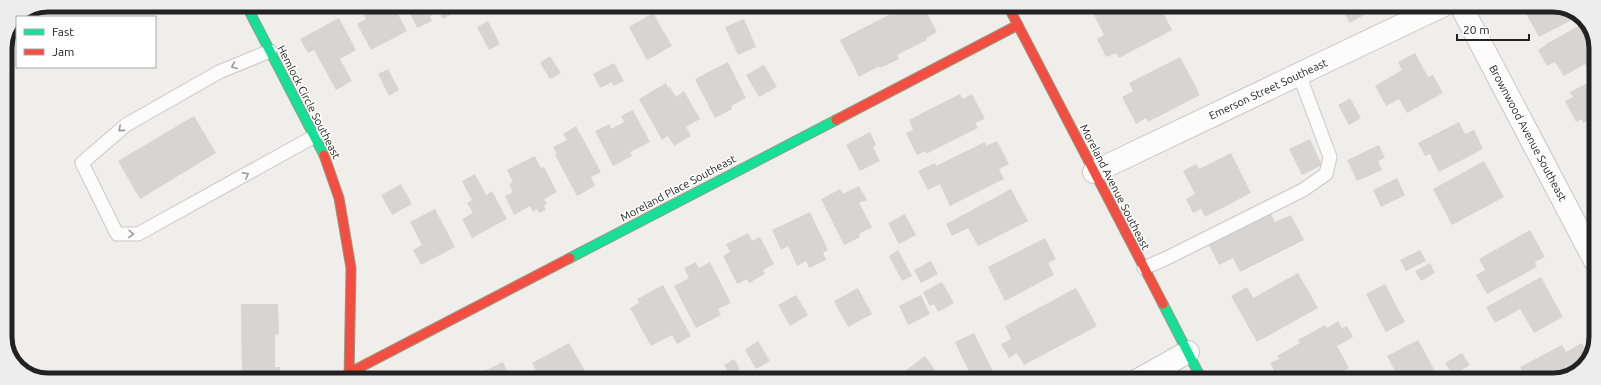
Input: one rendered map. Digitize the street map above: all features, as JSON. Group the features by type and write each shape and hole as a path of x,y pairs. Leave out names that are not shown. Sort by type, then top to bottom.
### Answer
{"main road":[{"name":"Hemlock Circle Southeast","path":"250,12 322,149 339,198 351,268 349,373"},
{"name":"Moreland Avenue Southeast","path":"1011,12 1198,373"},
{"name":"Moreland Place Southeast","path":"355,373 1018,25"}],"street":[{"name":"Emerson Street Southeast","path":"1094,172 1429,12"},
{"name":"Brownwood Avenue Southeast","path":"1464,12 1589,250"},
{"path":"1150,373 1188,352"}],"lane":[{"path":"270,51 219,72 126,125 82,163 117,234 138,234 315,136"},
{"path":"1144,268 1303,190 1326,174 1330,156 1299,74"}],"building":[{"path":"362,12 397,12 407,31 371,50 357,24 366,19"},
{"path":"409,12 439,12 430,16 432,21 417,28"},
{"path":"439,12 451,12 452,14 443,19"},
{"path":"894,12 926,12 937,32 926,38 927,40 897,55 899,59 880,68 879,66 859,77 840,40"},
{"path":"1163,12 1172,30 1119,58 1116,53 1106,57 1097,39 1104,35 1093,13"},
{"path":"1344,12 1369,12 1350,23"},
{"path":"1525,12 1560,13 1574,19 1539,37"},
{"path":"653,13 672,46 647,60 629,27"},
{"path":"339,18 356,50 340,59 352,81 336,90 314,50 308,53 300,39"},
{"path":"744,19 756,47 738,55 725,27"},
{"path":"488,21 500,44 489,50 477,27"},
{"path":"1581,25 1586,34 1589,46 1589,71 1585,64 1564,76 1555,62 1547,66 1538,50"},
{"path":"1415,53 1428,77 1433,75 1443,93 1407,113 1399,99 1386,106 1375,86 1402,70 1398,62"},
{"path":"550,56 561,73 550,79 540,63"},
{"path":"1180,57 1200,95 1148,122 1146,118 1136,124 1122,97 1133,91 1129,83"},
{"path":"728,62 746,98 731,106 732,109 715,118 695,79"},
{"path":"614,63 624,81 613,86 612,82 600,88 593,74"},
{"path":"764,65 777,87 759,97 746,75"},
{"path":"388,69 399,90 389,96 378,74"},
{"path":"1589,82 1589,120 1583,123 1582,119 1576,122 1565,101 1573,97 1570,92"},
{"path":"666,83 668,88 670,87 676,97 684,91 700,119 686,127 691,136 674,146 668,136 662,140 639,99"},
{"path":"960,94 963,99 972,94 985,119 975,123 978,128 926,154 925,151 917,155 906,133 913,130 909,120"},
{"path":"1350,98 1361,118 1349,125 1338,105"},
{"path":"633,110 650,142 630,152 632,156 613,166 595,131 609,124 611,129 624,122 621,116"},
{"path":"194,116 216,153 140,199 118,161"},
{"path":"1459,122 1465,134 1474,130 1483,149 1439,172 1430,154 1425,156 1418,143"},
{"path":"576,126 601,172 591,177 595,186 577,196 555,155 557,154 553,147 567,140 563,134"},
{"path":"870,132 876,145 873,147 880,161 860,171 846,145"},
{"path":"1310,139 1322,165 1302,175 1289,149"},
{"path":"997,141 1009,164 999,169 1004,179 950,206 940,184 928,190 918,171 935,163 936,166 985,142 986,146"},
{"path":"1379,145 1385,158 1378,161 1382,170 1357,181 1347,160"},
{"path":"1231,153 1251,193 1205,217 1201,209 1193,213 1186,199 1195,194 1183,171 1196,164 1199,169"},
{"path":"535,156 541,168 544,167 557,192 544,199 547,204 544,206 546,210 539,213 537,209 533,212 530,206 514,215 505,196 513,192 509,184 513,182 507,170"},
{"path":"1484,161 1504,197 1452,225 1433,189"},
{"path":"475,174 486,195 492,191 507,219 472,238 462,219 473,213 467,203 472,200 462,181"},
{"path":"1397,178 1405,195 1381,207 1373,190"},
{"path":"401,184 412,204 392,215 381,195"},
{"path":"859,186 867,200 859,203 872,227 859,234 860,237 844,245 821,199 840,189 843,194"},
{"path":"1011,189 1028,221 978,246 968,228 952,236 946,224"},
{"path":"435,209 455,247 421,265 413,250 422,245 410,222"},
{"path":"810,212 828,250 823,253 826,260 809,268 806,261 797,266 788,246 781,250 772,230"},
{"path":"1270,212 1275,222 1291,215 1304,240 1240,272 1233,258 1219,265 1208,243"},
{"path":"905,214 916,235 899,244 888,223"},
{"path":"1530,230 1545,257 1535,262 1537,267 1487,294 1476,275 1485,270 1479,259"},
{"path":"748,233 752,241 760,237 774,264 763,270 765,274 749,283 747,279 737,284 723,256 730,252 726,244"},
{"path":"1045,238 1056,259 1048,263 1054,275 1005,301 988,267"},
{"path":"898,250 912,276 902,281 889,256"},
{"path":"1420,250 1426,261 1406,271 1400,260"},
{"path":"931,261 938,274 921,283 914,270"},
{"path":"696,262 699,268 710,262 731,303 718,309 721,315 696,328 674,286 689,278 684,268"},
{"path":"1430,263 1435,273 1421,281 1415,271"},
{"path":"1298,273 1318,308 1257,342 1231,296 1247,287 1253,298"},
{"path":"1541,277 1563,317 1534,333 1520,309 1495,323 1486,307"},
{"path":"942,282 954,303 938,312 934,304 930,306 923,292"},
{"path":"1385,284 1405,322 1386,332 1366,294"},
{"path":"663,285 691,336 677,344 672,335 651,346 630,308 639,303 637,299"},
{"path":"858,288 872,314 848,327 834,301"},
{"path":"1076,288 1097,326 1024,365 1017,353 1009,358 1001,344 1011,339 1005,326"},
{"path":"796,295 808,315 790,326 778,305"},
{"path":"921,295 930,314 908,325 899,306"},
{"path":"241,304 278,304 279,334 275,335 275,367 280,367 280,373 242,373"},
{"path":"1338,321 1342,328 1347,326 1353,337 1337,346 1349,368 1340,373 1275,373 1270,363 1279,359 1277,356 1300,343 1298,340 1325,325 1327,328"},
{"path":"974,333 993,371 989,373 970,373 955,342"},
{"path":"1418,340 1435,371 1431,373 1396,373 1387,356"},
{"path":"758,341 770,361 756,369 745,350"},
{"path":"569,343 585,371 581,373 537,373 532,363"},
{"path":"1582,343 1586,351 1582,359 1577,364 1560,372 1523,373 1520,367 1562,345 1566,352"},
{"path":"1462,353 1470,365 1458,373 1451,373 1445,363"},
{"path":"925,356 937,373 902,373"},
{"path":"734,359 740,369 733,373 729,373 724,365"},
{"path":"503,362 508,373 480,373"}],"traffic: fast":[{"path":"250,12 324,155"},
{"path":"570,258 836,120"},
{"path":"1163,304 1198,373"}],"traffic: jam":[{"path":"1011,12 1163,304"},
{"path":"836,120 1018,25"},
{"path":"324,155 339,198 351,268 349,373"},
{"path":"349,373 570,258"}]}
